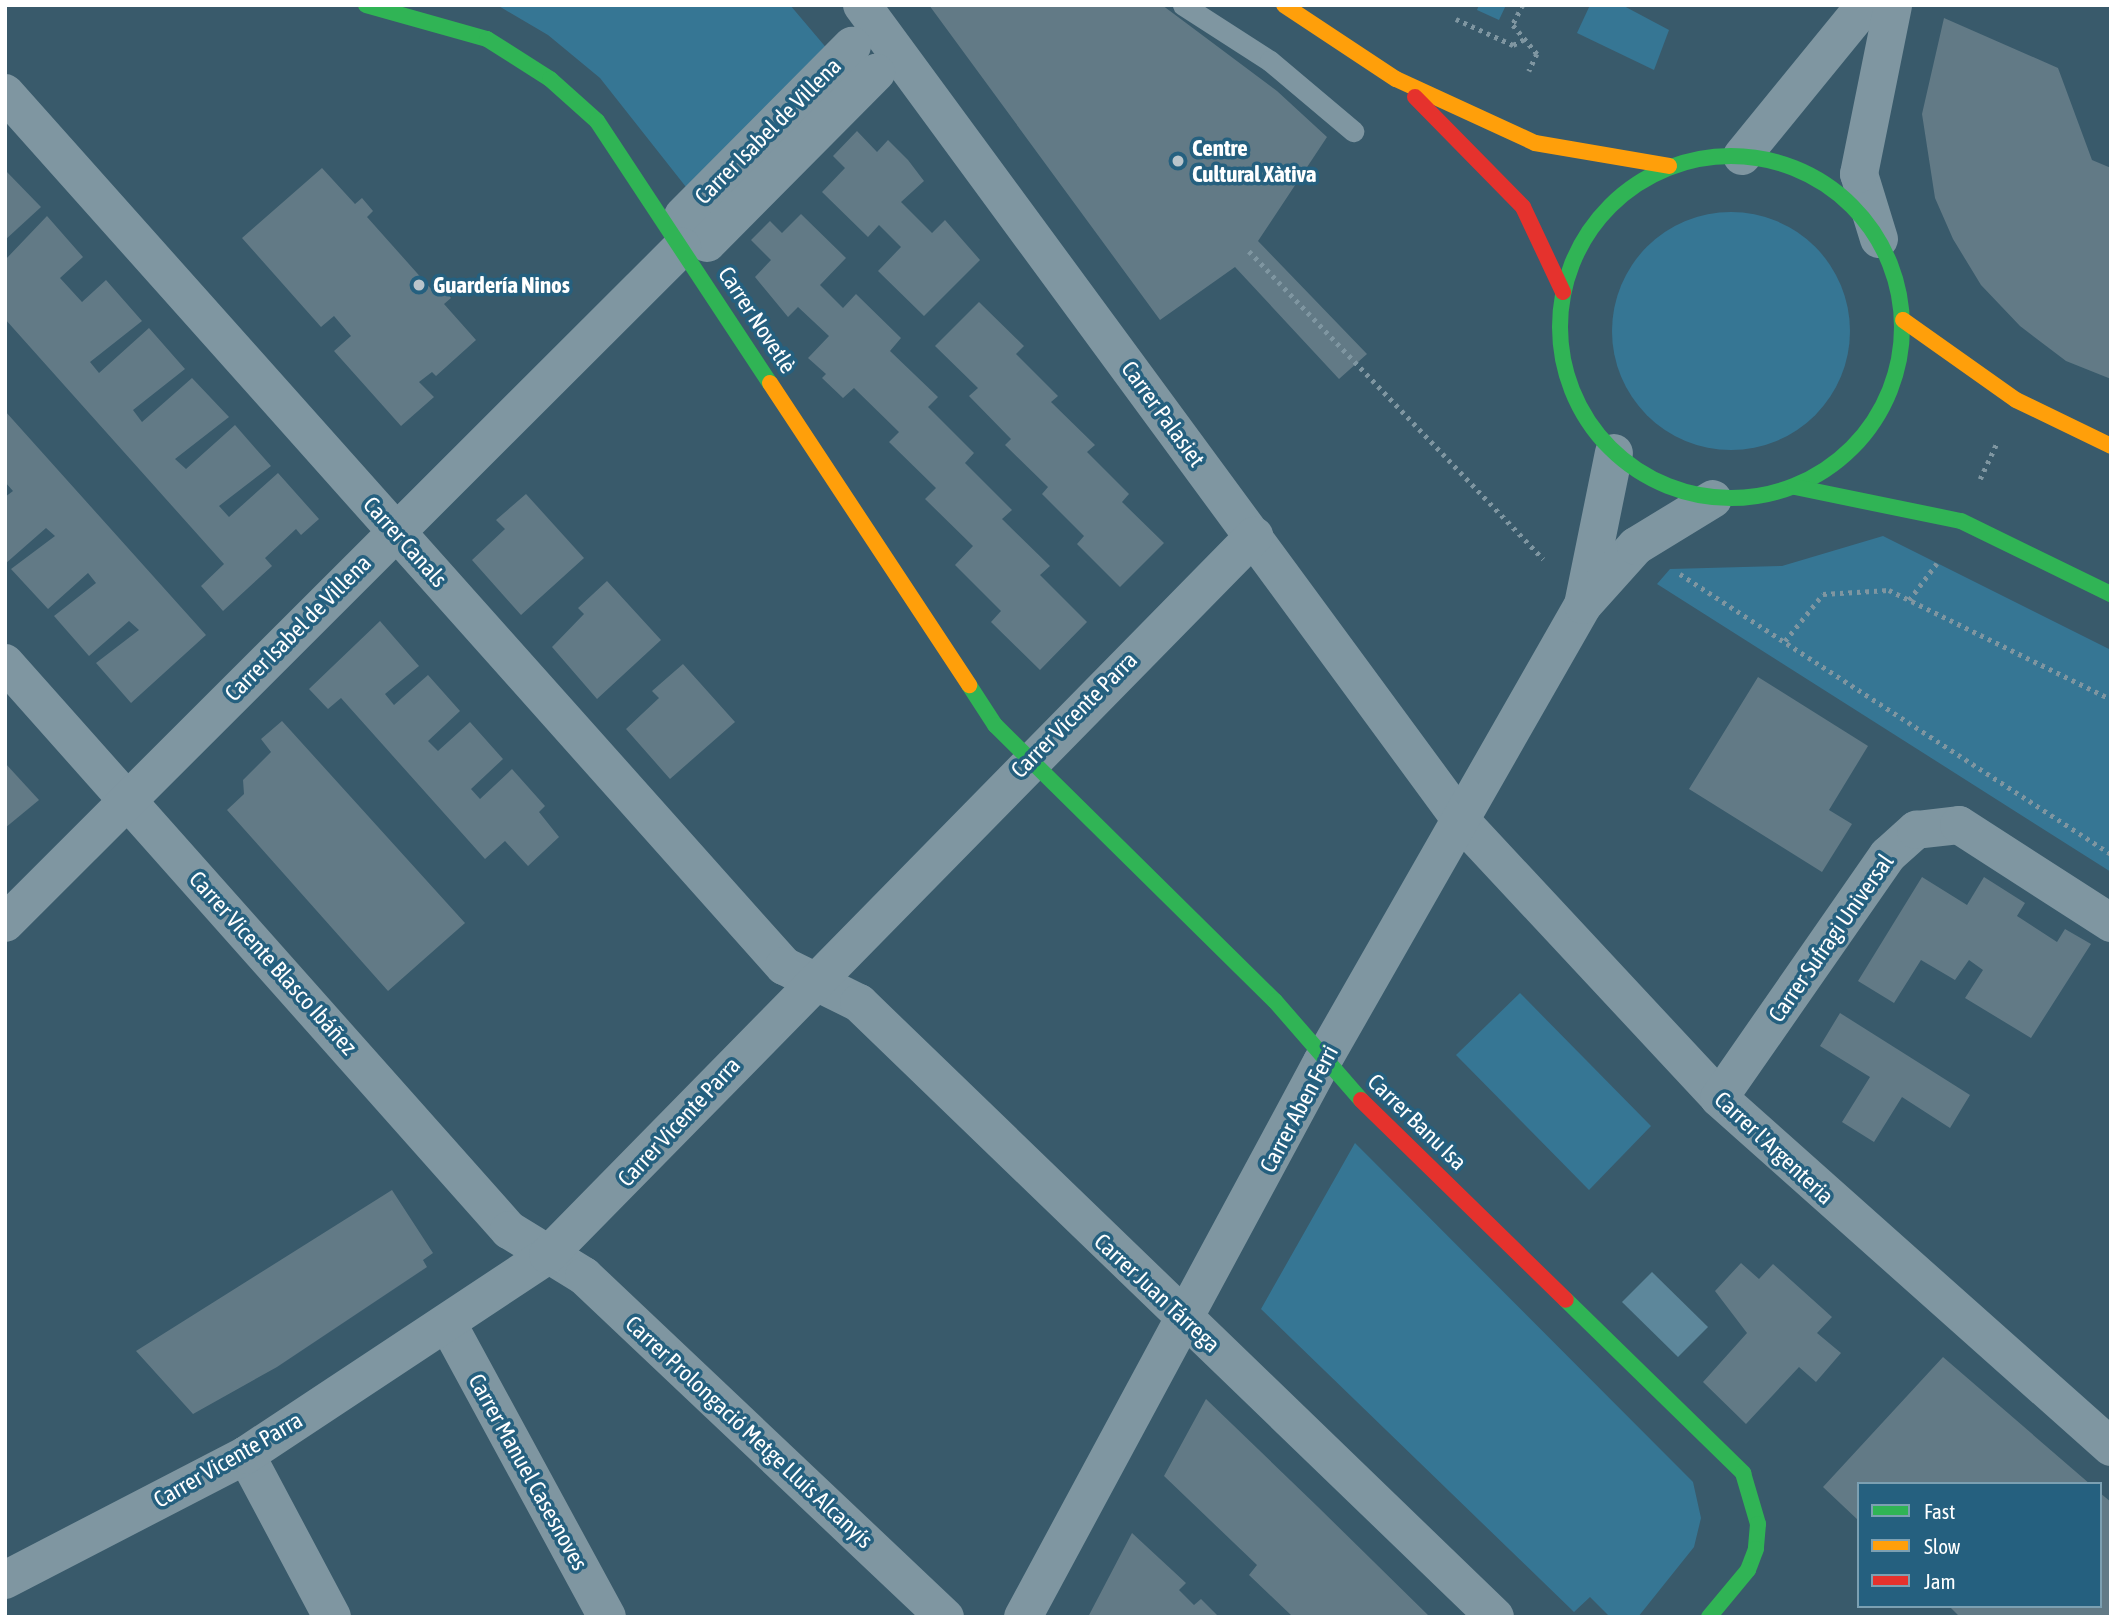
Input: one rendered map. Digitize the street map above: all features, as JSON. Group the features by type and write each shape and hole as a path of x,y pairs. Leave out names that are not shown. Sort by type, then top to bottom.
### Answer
{"street":[{"name":"Carrer Novetlè","path":"366,5 471,31 550,79 619,146 690,235 995,725 1028,761"},
{"name":"Carrer Palasiet","path":"862,5 1463,823"},
{"path":"1284,5 1396,79 1535,143 1669,166 1742,156 1796,168 1843,197 1879,239"},
{"path":"1742,156 1865,5"},
{"path":"1669,166 1631,187 1600,216 1577,251 1563,292 1560,336 1568,379 1586,419 1614,453 1660,484 1713,499 1755,498 1795,487 1841,461 1876,421 1898,372 1903,320 1896,278 1879,239 1859,174 1893,5"},
{"name":"Carrer Isabel de Villena","path":"5,923 864,59"},
{"path":"1396,79 1523,207 1563,292"},
{"name":"Carrer Canals","path":"5,93 785,966 812,982"},
{"path":"1903,320 2016,400 2111,446"},
{"name":"Carrer Aben Ferri","path":"1583,605 1614,453"},
{"path":"1795,487 1961,521 2111,594"},
{"name":"Carrer Aben Ferri","path":"1023,1617 1322,1062 1463,823 1583,605 1636,546 1713,499"},
{"name":"Carrer Vicente Parra","path":"5,1580 246,1455 449,1326 548,1255 1028,761 1254,536"},
{"name":"Carrer Vicente Blasco Ibáñez","path":"5,663 509,1230 548,1255"},
{"name":"Carrer Banu Isa","path":"1028,761 1275,1002 1322,1062 1709,1435 1743,1473 1758,1524 1748,1570 1709,1617"},
{"name":"Carrer l'Argenteria","path":"1463,823 1719,1098 2111,1447"},
{"name":"Carrer Sufragi Universal","path":"1719,1098 1888,855 1916,830 1959,825 2111,923"},
{"name":"Carrer Juan Tárrega","path":"812,982 859,1003 1495,1617"},
{"name":"Carrer Prolongació Metge Lluís Alcanyís","path":"548,1255 584,1276 945,1617"},
{"name":"Carrer Manuel Casesnoves","path":"449,1326 607,1617"},
{"path":"246,1455 332,1617"}],"lane":[{"path":"1183,5 1270,61 1353,131"}],"path":[{"path":"1523,5 1513,25 1537,54 1529,71"},
{"path":"1456,19 1513,45 1525,39"},
{"path":"1249,251 1553,569"},
{"path":"1975,492 2000,436"},
{"path":"1909,600 1947,551"},
{"path":"1675,570 2111,854"},
{"path":"1785,641 1823,594 1889,590 2111,699"}],"shaded area":[{"path":"497,5 790,5 829,51 686,187 600,78 548,35"},
{"path":"1479,5 1506,5 1499,20 1477,10"},
{"path":"1590,5 1622,5 1669,30 1654,70 1577,33"},
{"path":"1731,212 1754,214 1776,221 1797,232 1815,247 1830,265 1841,286 1848,308 1848,354 1841,376 1830,397 1815,415 1797,430 1776,441 1754,448 1731,450 1708,448 1686,441 1665,430 1647,415 1632,397 1621,376 1614,354 1612,331 1614,308 1621,286 1632,265 1647,247 1665,232 1686,221 1708,214"},
{"path":"1883,536 2111,650 2111,872 1657,584 1670,569 1782,566"},
{"path":"1520,993 1651,1126 1589,1190 1456,1055"},
{"path":"1355,1143 1693,1482 1701,1518 1694,1547 1638,1617 1610,1617 1590,1597 1574,1612 1261,1309"},
{"path":"1652,1272 1708,1327 1678,1357 1622,1302"}],"building":[{"name":"Centre Cultural Xàtiva","path":"929,5 1162,5 1277,91 1327,137 1258,241 1367,354 1339,379 1235,267 1160,320"},
{"path":"1944,18 2058,68 2092,160 2111,168 2111,379 2066,361 2020,326 1981,285 1953,239 1935,198 1922,114"},
{"path":"857,131 877,152 888,140 924,181 901,202 932,233 945,220 980,260 924,316 878,271 901,247 879,225 868,237 822,192 845,168 833,156"},
{"path":"322,168 355,204 362,198 373,211 367,217 433,291 440,285 451,298 444,304 476,340 436,376 432,372 419,382 434,397 401,426 334,351 351,336 334,316 321,327 242,238"},
{"path":"5,170 41,207 5,240"},
{"path":"801,214 846,258 820,285 843,308 856,294 901,338 890,351 938,397 928,407 974,453 965,463 1012,510 1002,519 1050,566 1040,575 1087,622 1040,670 991,622 1001,611 955,565 973,546 925,499 936,488 889,442 899,432 854,388 843,398 822,378 826,374 808,358 829,336 798,307 788,317 755,277 771,260 751,240 770,221 782,233"},
{"path":"47,216 83,257 60,278 82,302 106,280 142,321 90,362 99,373 149,328 185,369 133,410 142,422 192,378 229,417 175,459 186,469 235,425 271,466 219,506 229,517 278,473 319,519 301,535 296,529 265,558 272,566 223,611 201,586 224,564 5,319 5,260"},
{"path":"979,302 1024,346 1016,354 1058,396 1051,402 1095,445 1087,452 1129,494 1122,502 1164,543 1120,587 1077,544 1084,536 1042,494 1048,487 1005,445 1011,439 969,396 978,388 935,346"},
{"path":"5,411 206,635 131,703 96,663 139,630 129,621 89,656 54,616 96,583 88,573 48,609 11,569 55,536 46,528 5,564 5,497 13,491 5,482"},
{"path":"526,494 584,558 521,615 472,560 505,529 496,520"},
{"path":"607,581 661,640 597,699 552,647 584,614 578,608"},
{"path":"380,621 419,666 385,694 394,705 428,675 460,711 428,741 438,751 470,722 503,759 471,789 480,799 512,769 545,806 539,812 559,837 528,866 505,841 485,859 341,698 328,709 309,689"},
{"path":"683,664 735,722 670,779 626,729 659,698 652,691"},
{"path":"1758,677 1868,746 1829,810 1852,824 1822,872 1689,789"},
{"path":"282,721 465,923 388,991 227,810 244,794 243,780 271,752 261,739"},
{"path":"5,763 39,800 5,828"},
{"path":"1922,877 1967,905 1984,877 2025,903 2017,916 2057,942 2065,929 2091,944 2031,1038 1965,998 1983,970 1969,960 1955,980 1921,960 1894,1003 1858,981"},
{"path":"1840,1013 1970,1095 1950,1128 1902,1097 1874,1142 1842,1122 1870,1077 1820,1046"},
{"path":"392,1190 433,1253 423,1260 427,1267 277,1367 193,1414 136,1351"},
{"path":"1741,1263 1759,1279 1773,1264 1832,1317 1817,1333 1841,1353 1816,1382 1799,1367 1746,1424 1703,1382 1747,1333 1715,1291"},
{"path":"1943,1357 2088,1482 1857,1482 1857,1519 1823,1487"},
{"path":"1206,1399 1430,1617 1293,1617 1249,1575 1257,1565 1164,1476"},
{"path":"2102,1495 2111,1502 2111,1617 1960,1617 1951,1608 2102,1608"},
{"path":"1132,1533 1186,1583 1179,1590 1194,1605 1201,1599 1219,1617 1088,1617"}],"traffic: fast":[{"path":"366,5 487,39 550,79 597,121 770,383"},
{"path":"1731,156 1764,159 1796,169 1826,185 1852,206 1873,232 1889,262 1899,294 1902,327 1899,360 1889,392 1873,422 1852,448 1826,469 1796,485 1764,495 1731,498 1698,495 1666,485 1636,469 1610,448 1589,422 1573,392 1563,360 1560,327 1563,294 1573,262 1589,232 1610,206 1636,185 1666,169 1698,159 1731,156"},
{"path":"1795,487 1961,521 2111,594"},
{"path":"969,685 995,725 1275,1001 1361,1100"},
{"path":"1566,1300 1743,1473 1758,1524 1756,1549 1748,1570 1709,1617"}],"traffic: slow":[{"path":"1284,5 1396,79 1535,143 1669,166"},
{"path":"1903,320 2016,400 2111,446"},
{"path":"770,383 969,685"}],"traffic: jam":[{"path":"1415,97 1523,207 1563,292"},
{"path":"1361,1100 1566,1300"}],"place":[{"name":"Centre Cultural Xàtiva","path":"1178,161"},
{"name":"Guardería Ninos","path":"419,285"}]}
